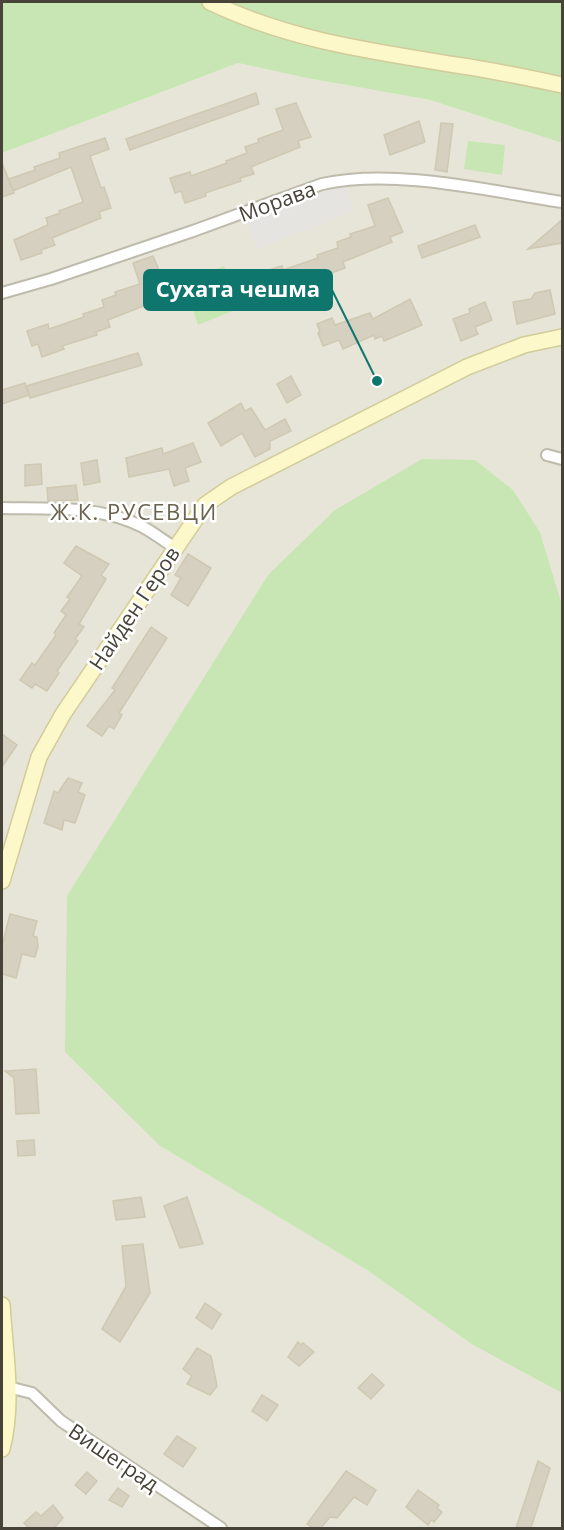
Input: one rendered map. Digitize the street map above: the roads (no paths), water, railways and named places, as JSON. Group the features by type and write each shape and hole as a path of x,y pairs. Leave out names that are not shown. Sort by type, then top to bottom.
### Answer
{"street":[{"path":"210,2 294,35 359,50 562,85"},
{"name":"Морава","path":"2,293 51,279 322,184 342,180 384,178 562,202"},
{"name":"Найден Геров","path":"2,881 39,757 63,714 174,547 205,505 231,488 467,367 524,345 562,336"},
{"path":"547,455 562,459"},
{"path":"2,507 80,509 142,527 174,547"},
{"path":"2,1305 8,1388 8,1425 2,1449"},
{"name":"Вишеград","path":"8,1388 32,1393 61,1421 221,1528"}],"place":[{"name":"Сухата чешма","path":"377,381"}],"district":[{"name":"Ж.К. РУСЕВЦИ","path":"134,511"}]}
